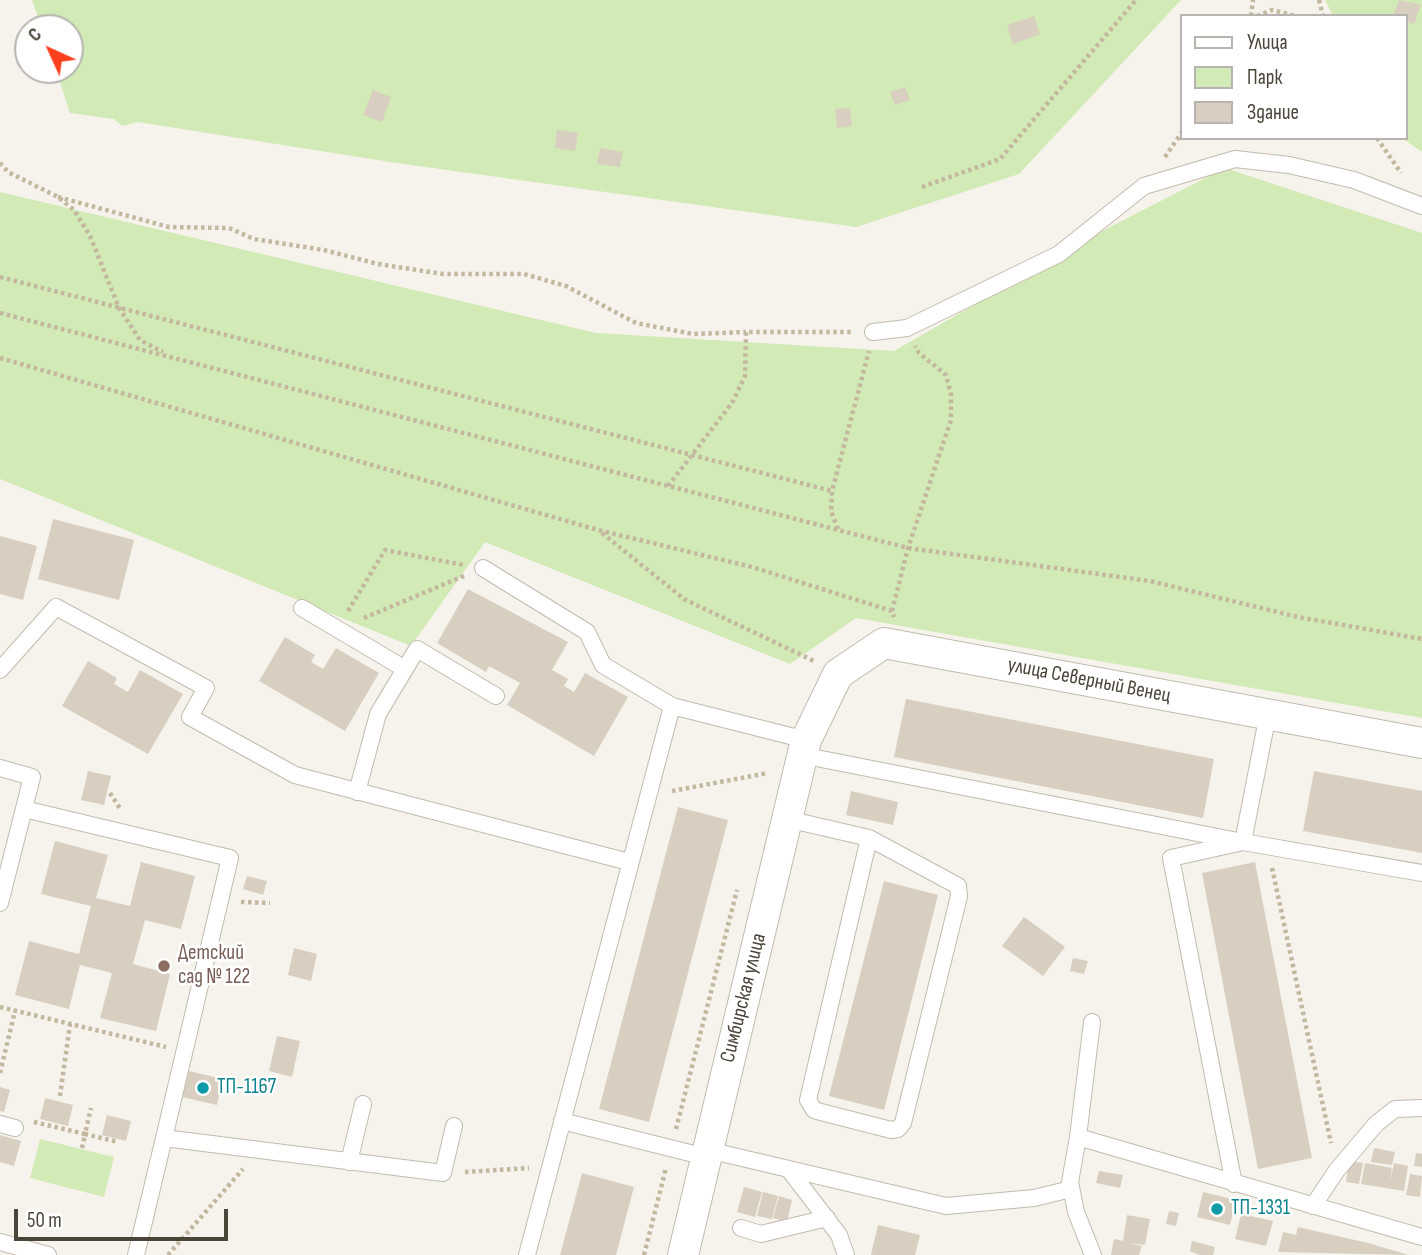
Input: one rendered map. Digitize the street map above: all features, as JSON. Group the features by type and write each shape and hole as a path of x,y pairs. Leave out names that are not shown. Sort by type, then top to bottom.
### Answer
{"street":[{"path":"803,748 838,674 884,643"},
{"name":"улица Северный Венец","path":"884,643 1422,743"},
{"name":"Симбирская улица","path":"683,1255 803,748"}],"lane":[{"path":"873,332 907,328 1059,254 1144,186 1235,159 1289,165 1354,180 1422,206"},
{"path":"482,568 587,632 603,665 671,706 803,748 1243,842 1422,873"},
{"path":"0,670 57,607 206,688 190,717 295,775 629,862"},
{"path":"302,608 405,669"},
{"path":"357,792 378,714 417,649 496,696"},
{"path":"527,1255 671,706"},
{"path":"1243,842 1268,714"},
{"path":"0,768 32,777 0,903"},
{"path":"24,809 230,858 135,1255"},
{"path":"787,819 869,838 958,886 959,896 903,1123 898,1129 891,1130 814,1110 808,1100 869,838"},
{"path":"1234,1184 1171,858 1243,842"},
{"path":"1092,1022 1071,1189 1076,1212 1093,1255"},
{"path":"349,1162 363,1104"},
{"path":"1313,1206 1337,1170 1376,1124 1395,1109 1422,1108"},
{"path":"562,1121 671,1149 790,1171 946,1206 1034,1198 1071,1189"},
{"path":"164,1138 443,1173 454,1126"},
{"path":"1077,1137 1422,1237"},
{"path":"790,1171 827,1218 839,1236 846,1255"},
{"path":"741,1228 761,1234 827,1218"},
{"path":"0,1242 48,1255"}],"path":[{"path":"922,187 1000,159 1136,0"},
{"path":"1262,14 1272,10 1288,14"},
{"path":"1378,140 1407,181"},
{"path":"0,163 8,172 58,197 169,227 229,228 254,239 443,274 524,274 566,286 636,323 693,334 873,332 832,491 831,511 839,530"},
{"path":"58,197 74,210 90,236 119,308 140,340 170,356"},
{"path":"0,277 832,491"},
{"path":"0,313 908,548 1150,581 1298,617 1422,639"},
{"path":"884,643 908,548 951,420 951,395 946,375 919,353 907,328"},
{"path":"668,486 732,402 745,376 746,332"},
{"path":"0,358 598,530 752,567 892,611"},
{"path":"598,530 684,599 783,644 838,674"},
{"path":"337,629 386,550 482,568"},
{"path":"337,629 482,568"},
{"path":"647,797 768,772 803,748"},
{"path":"764,786 768,772"},
{"path":"1268,846 1337,1170"},
{"path":"644,1255 740,880"},
{"path":"0,1007 184,1051"},
{"path":"0,1073 15,1011"},
{"path":"60,1096 70,1024"},
{"path":"82,1148 91,1108"},
{"path":"8,1126 25,1120 118,1142"},
{"path":"167,1255 259,1150"},
{"path":"443,1173 550,1167"}],"green space":[{"path":"32,0 1181,0 1019,174 856,227 390,162 138,122 122,126 114,119 70,113 61,84 84,84 84,14 37,14"},
{"path":"1325,0 1422,0 1422,152 1405,140 1408,140 1408,14 1332,14"},
{"path":"1225,168 1422,233 1422,718 856,618 790,664 485,542 411,646 0,479 0,192 596,333 894,351 1108,228"},
{"path":"40,1139 114,1157 104,1197 30,1178"}],"building":[{"path":"1399,0 1421,5 1414,24 1408,22 1408,14 1394,14"},
{"path":"1034,16 1040,34 1013,44 1007,25"},
{"path":"905,87 910,100 895,105 890,92"},
{"path":"373,90 391,97 382,122 363,115"},
{"path":"850,108 852,126 837,128 835,109"},
{"path":"557,130 578,133 575,151 555,148"},
{"path":"600,148 623,152 620,167 597,164"},
{"path":"53,519 134,540 119,600 38,579"},
{"path":"0,536 37,546 23,600 0,594"},
{"path":"468,589 568,642 552,670 568,679 564,686 574,692 585,673 628,697 594,756 507,705 520,683 489,666 486,672 437,643"},
{"path":"285,637 315,655 311,662 323,669 336,648 379,673 345,731 259,681"},
{"path":"88,661 117,678 114,684 128,692 140,670 183,694 148,754 62,706"},
{"path":"906,699 1214,759 1203,818 894,757"},
{"path":"88,771 111,776 104,805 81,800"},
{"path":"1314,771 1422,791 1422,853 1303,831"},
{"path":"851,791 898,802 893,825 846,815"},
{"path":"678,807 728,820 649,1122 599,1109"},
{"path":"55,841 108,855 96,898 130,906 141,862 195,876 181,929 145,920 133,964 170,974 156,1031 100,1018 112,973 80,965 69,1009 15,995 29,941 79,954 91,906 41,894"},
{"path":"1255,862 1312,1158 1258,1169 1202,873"},
{"path":"247,876 267,881 263,895 243,889"},
{"path":"884,881 938,895 884,1110 829,1096"},
{"path":"1024,917 1065,947 1043,976 1002,946"},
{"path":"294,948 317,954 311,981 288,975"},
{"path":"1073,958 1088,961 1084,974 1070,971"},
{"path":"277,1036 300,1041 292,1077 269,1071"},
{"name":"ТП-1167","path":"189,1071 223,1079 217,1105 182,1097"},
{"path":"0,1087 10,1090 4,1112 0,1111"},
{"path":"45,1098 73,1105 68,1126 40,1119"},
{"path":"107,1115 131,1121 126,1141 102,1135"},
{"path":"0,1135 21,1141 14,1166 0,1162"},
{"path":"1374,1148 1395,1152 1392,1165 1371,1162"},
{"path":"1416,1153 1422,1154 1422,1167 1414,1166"},
{"path":"1349,1161 1363,1163 1359,1184 1346,1182"},
{"path":"1365,1163 1392,1168 1390,1182 1394,1163 1408,1166 1404,1191 1361,1184"},
{"path":"1099,1171 1123,1175 1120,1188 1096,1183"},
{"path":"582,1173 634,1187 616,1255 560,1255"},
{"path":"1410,1174 1422,1176 1420,1197 1406,1195"},
{"path":"744,1187 762,1192 755,1217 737,1212"},
{"path":"763,1192 778,1196 772,1219 757,1216"},
{"name":"ТП-1331","path":"1203,1192 1236,1200 1230,1225 1197,1217"},
{"path":"779,1196 792,1200 787,1222 773,1218"},
{"path":"1169,1211 1179,1213 1176,1226 1166,1224"},
{"path":"1241,1214 1273,1221 1266,1246 1235,1239"},
{"path":"1127,1215 1150,1219 1145,1245 1129,1243 1142,1246 1139,1255 1111,1255 1114,1239 1123,1241"},
{"path":"878,1225 920,1235 915,1255 871,1255"},
{"path":"1298,1227 1409,1255 1278,1252 1283,1232 1296,1235"},
{"path":"1192,1241 1215,1247 1213,1255 1199,1255 1190,1251"}],"place":[{"name":"Детский сад № 122","path":"164,966"},
{"name":"ТП-1167","path":"203,1088"},
{"name":"ТП-1331","path":"1217,1209"}]}
